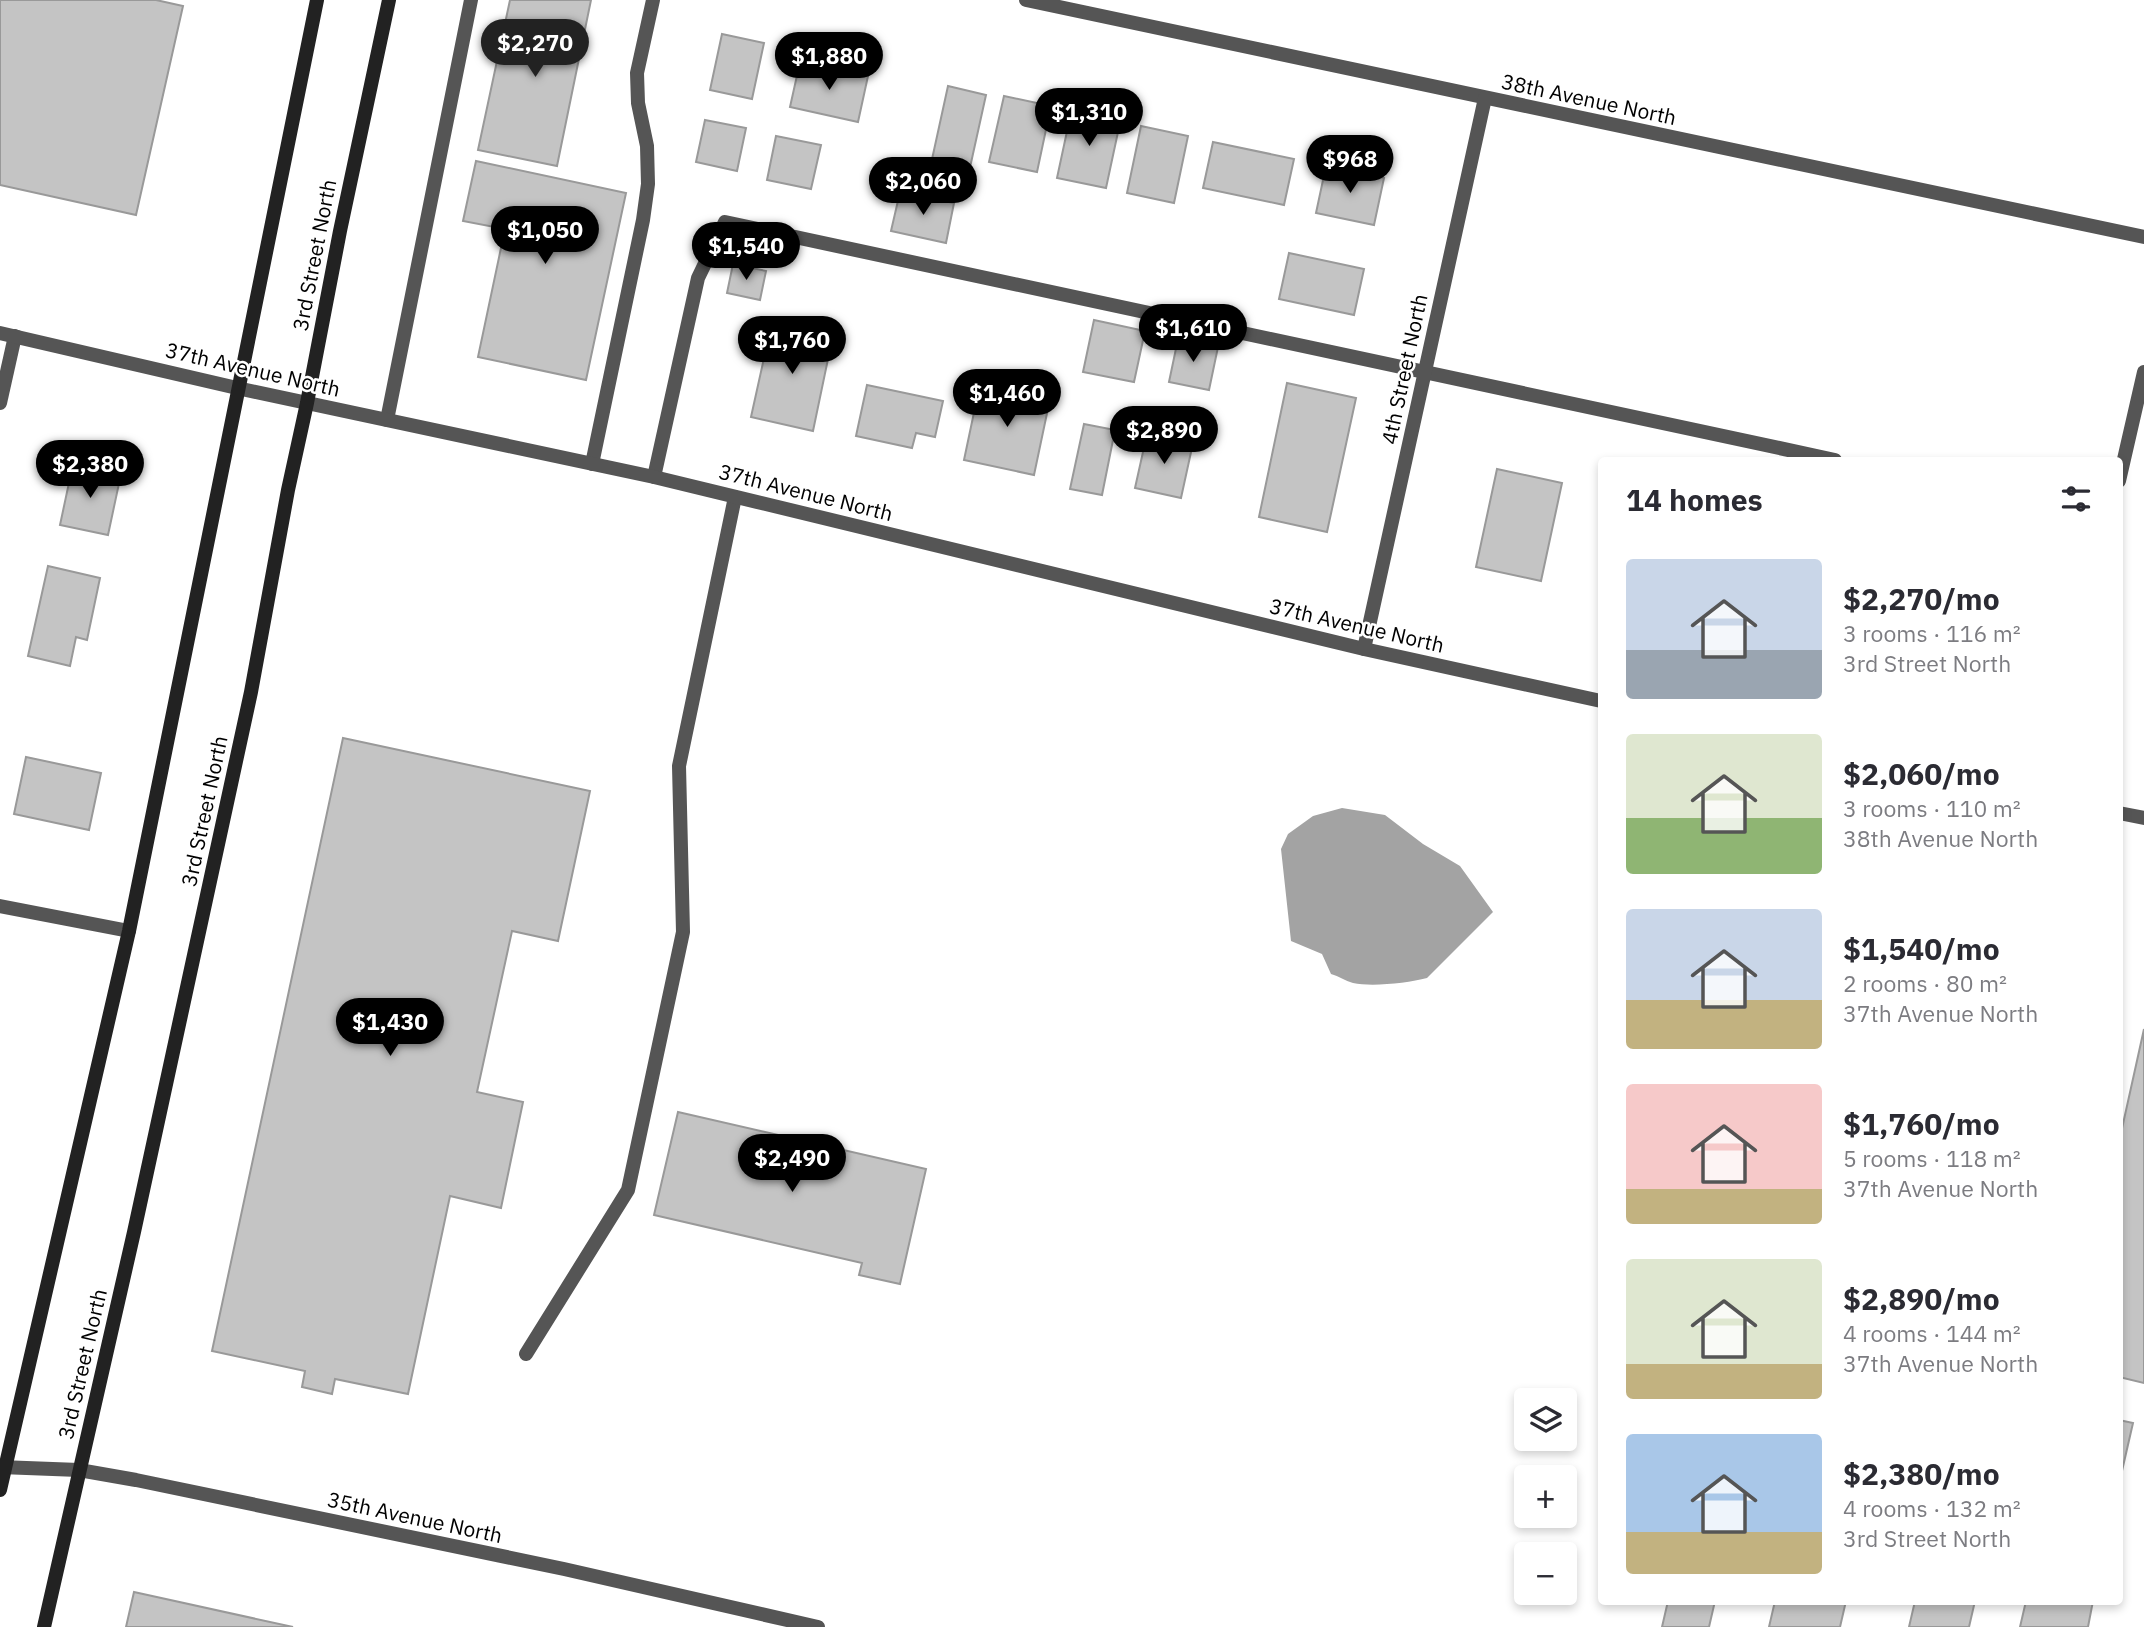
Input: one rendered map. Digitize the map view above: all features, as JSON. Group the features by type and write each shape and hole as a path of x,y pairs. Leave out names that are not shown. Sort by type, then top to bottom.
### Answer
{"main road":[{"path":"0,1490 2,1468 129,931 317,0"},
{"name":"3rd Street North","path":"44,1627 229,797 288,490 389,0"}],"street":[{"path":"387,420 471,0"},
{"path":"592,464 643,220 648,184 647,146 638,103 637,74 653,0"},
{"name":"38th Avenue North","path":"1026,0 2144,237"},
{"name":"4th Street North","path":"1364,649 1485,99"},
{"path":"654,477 698,278 725,222 1821,457"},
{"name":"37th Avenue North","path":"7,334 237,388 654,477 1364,649 1598,700"},
{"path":"0,403 7,334"},
{"path":"2123,464 2144,372"},
{"path":"526,1354 628,1189 683,932 680,766 735,497"},
{"path":"2123,814 2144,818"},
{"path":"0,906 129,931"},
{"name":"35th Avenue North","path":"2,1468 79,1470 564,1569 818,1627"}],"shaded area":[{"path":"1342,808 1385,815 1423,844 1460,866 1493,912 1427,978 1390,984 1353,983 1331,974 1322,954 1291,941 1281,849 1288,834 1313,816"}],"building":[{"path":"0,0 156,0 183,6 136,215 0,185"},
{"path":"510,0 591,0 557,166 478,150"},
{"path":"722,34 764,43 752,99 710,90"},
{"path":"800,62 868,76 858,122 790,107"},
{"path":"948,86 986,95 967,181 929,173"},
{"path":"1004,96 1051,106 1037,172 989,162"},
{"path":"1072,108 1121,118 1106,188 1057,178"},
{"path":"705,120 746,128 737,171 696,162"},
{"path":"1141,126 1188,136 1174,203 1127,193"},
{"path":"776,136 821,145 811,189 767,180"},
{"path":"1213,142 1294,159 1284,205 1203,188"},
{"path":"476,161 626,193 586,380 478,357 505,229 463,221"},
{"path":"1326,166 1384,178 1374,225 1316,213"},
{"path":"900,192 954,203 946,243 891,231"},
{"path":"1289,253 1364,269 1354,315 1279,299"},
{"path":"733,264 766,271 760,300 727,293"},
{"path":"1094,320 1145,331 1134,382 1083,372"},
{"path":"772,322 833,335 813,431 751,417"},
{"path":"1178,339 1218,347 1209,390 1169,382"},
{"path":"1287,383 1356,398 1327,532 1259,517"},
{"path":"980,384 1050,399 1034,475 964,460"},
{"path":"867,385 943,401 935,437 916,433 912,448 856,436"},
{"path":"1084,424 1115,430 1102,495 1070,489"},
{"path":"1147,434 1193,443 1181,498 1135,488"},
{"path":"73,464 121,474 108,535 60,525"},
{"path":"1497,469 1562,483 1541,581 1476,567"},
{"path":"48,566 100,578 87,640 76,637 70,666 28,656"},
{"path":"343,738 590,791 558,941 512,931 477,1092 523,1102 501,1208 450,1196 408,1394 335,1379 332,1394 302,1387 305,1371 212,1351"},
{"path":"26,757 101,773 89,830 14,814"},
{"path":"2144,1029 2144,1383 2123,1378 2123,1124"},
{"path":"678,1112 926,1169 900,1284 859,1275 862,1263 654,1215"},
{"path":"2123,1421 2133,1423 2123,1467"},
{"path":"134,1592 293,1627 126,1627"},
{"path":"1667,1605 1714,1605 1709,1627 1662,1627"},
{"path":"1774,1605 1845,1605 1840,1627 1769,1627"},
{"path":"1914,1605 1974,1605 1969,1627 1909,1627"},
{"path":"2025,1605 2092,1605 2088,1627 2020,1627"}]}
